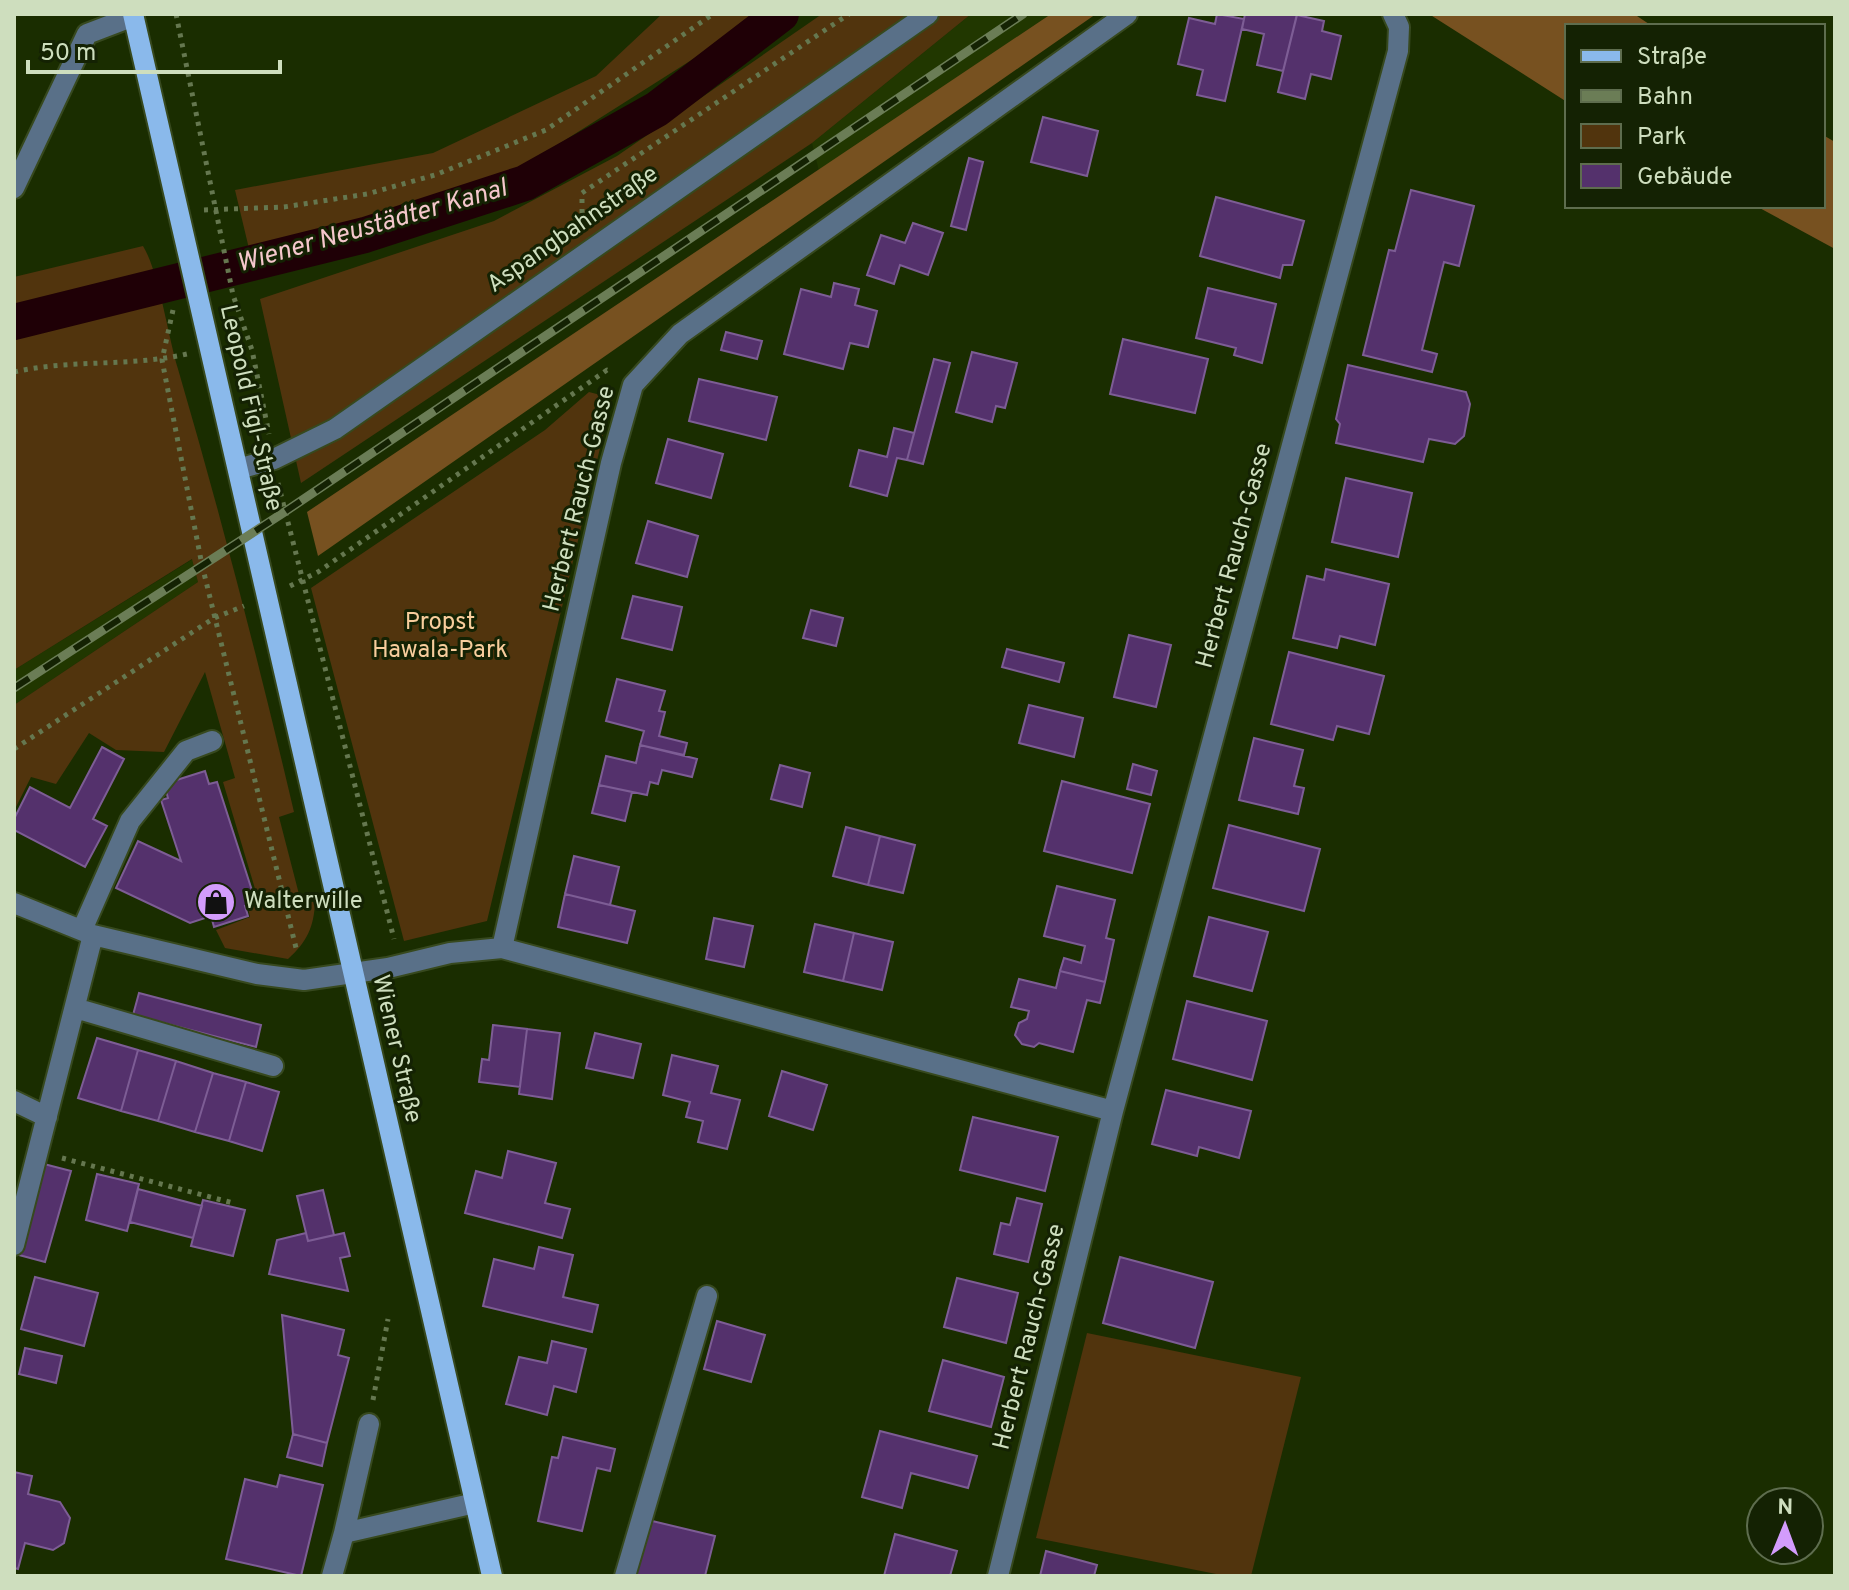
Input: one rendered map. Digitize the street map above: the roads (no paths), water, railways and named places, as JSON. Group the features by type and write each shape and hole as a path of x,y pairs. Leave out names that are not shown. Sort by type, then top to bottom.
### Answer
{"main road":[{"name":"Leopold Figl-Straße","path":"133,15 252,533"},
{"name":"Wiener Straße","path":"252,533 492,1576"}],"street":[{"name":"Aspangbahnstraße","path":"238,469 274,459 335,429 928,14"},
{"name":"Herbert Rauch-Gasse","path":"502,948 611,463 633,385 680,334 1127,14"},
{"name":"Herbert Rauch-Gasse","path":"998,1576 1113,1111 1398,51 1399,27 1393,14"},
{"path":"14,188 87,34 133,15"},
{"path":"14,1245 75,1008 88,933 130,821 186,751 212,741"},
{"path":"14,903 88,933 257,974 304,980 352,974 450,953 502,948 1113,1111"},
{"path":"75,1008 273,1066"},
{"path":"14,1101 47,1117"},
{"path":"625,1576 662,1441 707,1296"},
{"path":"332,1576 369,1424"},
{"path":"344,1533 475,1503"}],"waterway":[{"name":"Wiener Neustädter Kanal","path":"14,322 365,235 525,183 657,109 781,14"}],"railway":[{"path":"14,688 283,513 1023,14"}],"place":[{"name":"Walterwille","path":"216,902"}],"park label":[{"name":"Propst Hawala-Park","path":"440,637"}]}
